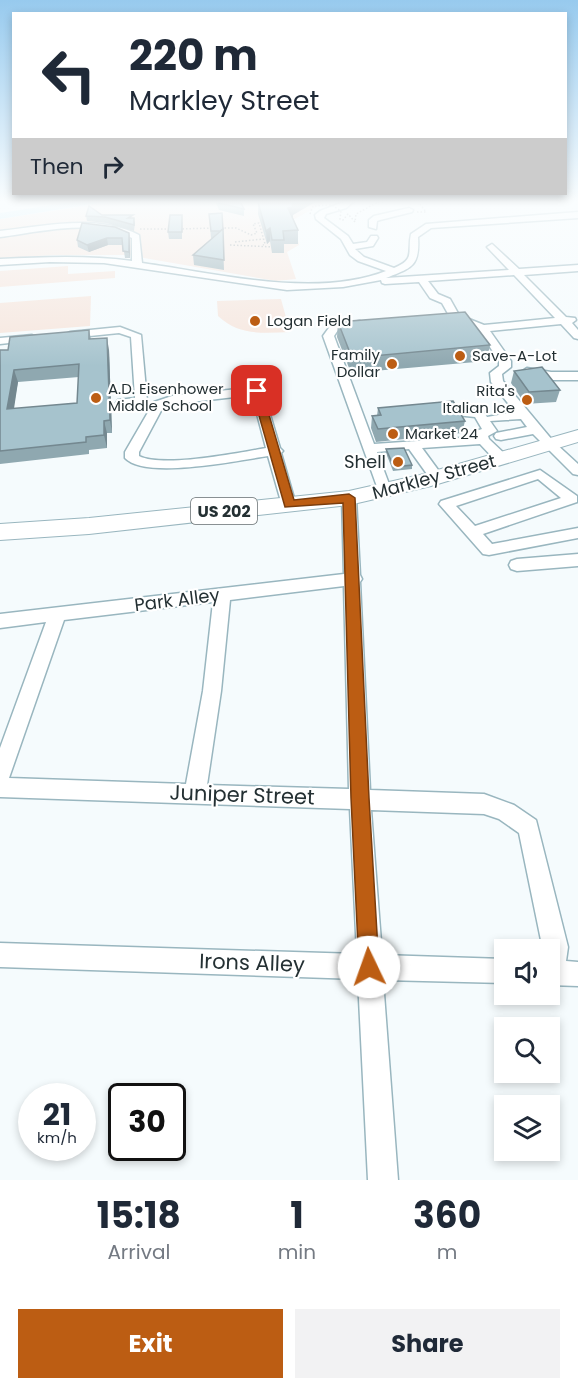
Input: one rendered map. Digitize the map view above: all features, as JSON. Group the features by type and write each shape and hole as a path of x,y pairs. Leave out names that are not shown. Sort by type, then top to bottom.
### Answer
{"highway":[{"name":"Markley Street","path":"3,534 290,505 385,492 501,459 542,437 578,436"}],"street":[{"path":"137,256 137,263"},
{"path":"359,256 396,272"},
{"path":"343,284 396,272 408,266 414,256"},
{"path":"501,256 578,336"},
{"path":"0,262 72,258 137,263 287,287 578,268"},
{"path":"371,263 380,277"},
{"path":"422,279 434,296 446,301 449,318 483,328 578,319"},
{"path":"376,323 335,327 328,336 346,383 347,395 370,448 385,492"},
{"path":"483,328 505,361 505,367 496,373"},
{"path":"62,336 120,330 136,335 141,401 122,403"},
{"path":"1,345 39,338"},
{"path":"496,373 532,372 565,377 578,376"},
{"path":"496,373 497,382 542,437 578,471"},
{"path":"276,451 164,465 142,464 132,458 132,453 158,405 172,400 257,391 276,451 290,505"},
{"path":"460,412 479,414 490,431 481,434 483,440 501,459"},
{"path":"493,418 524,415"},
{"path":"501,436 542,437"},
{"path":"370,448 483,440"},
{"path":"413,445 437,477"},
{"path":"472,532 572,500 540,474 446,504 472,532 489,550 577,534"},
{"path":"349,498 354,579 360,798 383,1180"},
{"path":"517,565 578,560"},
{"name":"Park Alley","path":"0,621 354,579"},
{"path":"196,793 197,772 212,691 222,595"},
{"path":"0,776 57,615"},
{"name":"Juniper Street","path":"0,788 360,798 484,804 506,812 528,827 554,939"},
{"name":"Irons Alley","path":"0,955 494,972"},
{"path":"560,973 578,974"}],"shaded area":[{"path":"0,256 35,256 0,258"},
{"path":"133,256 288,256 296,279 276,281"},
{"path":"68,266 68,274 115,271 115,278 0,287 0,271"},
{"path":"91,296 90,326 0,333 0,303"},
{"name":"Logan Field","path":"281,299 290,332 261,333 243,330 218,316 217,301"}],"building":[{"path":"200,256 224,256 224,260"},
{"path":"465,312 490,345 352,358 338,322"},
{"name":"A.D. Eisenhower Middle School","path":"89,330 89,339 107,338 110,420 104,421 104,435 86,437 86,442 0,451 0,350 8,350 10,337","holes":["79,364 77,403 7,409 14,370"]},
{"path":"542,367 560,390 529,392 514,371"},
{"path":"453,401 465,421 378,429 372,416 381,415 378,408"},
{"path":"404,448 412,465 394,467 386,449"}],"place":[{"name":"Logan Field","path":"255,321"},
{"name":"Save-A-Lot","path":"460,356"},
{"name":"Family Dollar","path":"392,364"},
{"name":"A.D. Eisenhower Middle School","path":"96,398"},
{"name":"Rita's Italian Ice","path":"527,400"},
{"name":"Market 24","path":"393,434"},
{"name":"Shell","path":"398,462"}],"route":[{"path":"257,391 290,505 349,498 369,967"}]}
